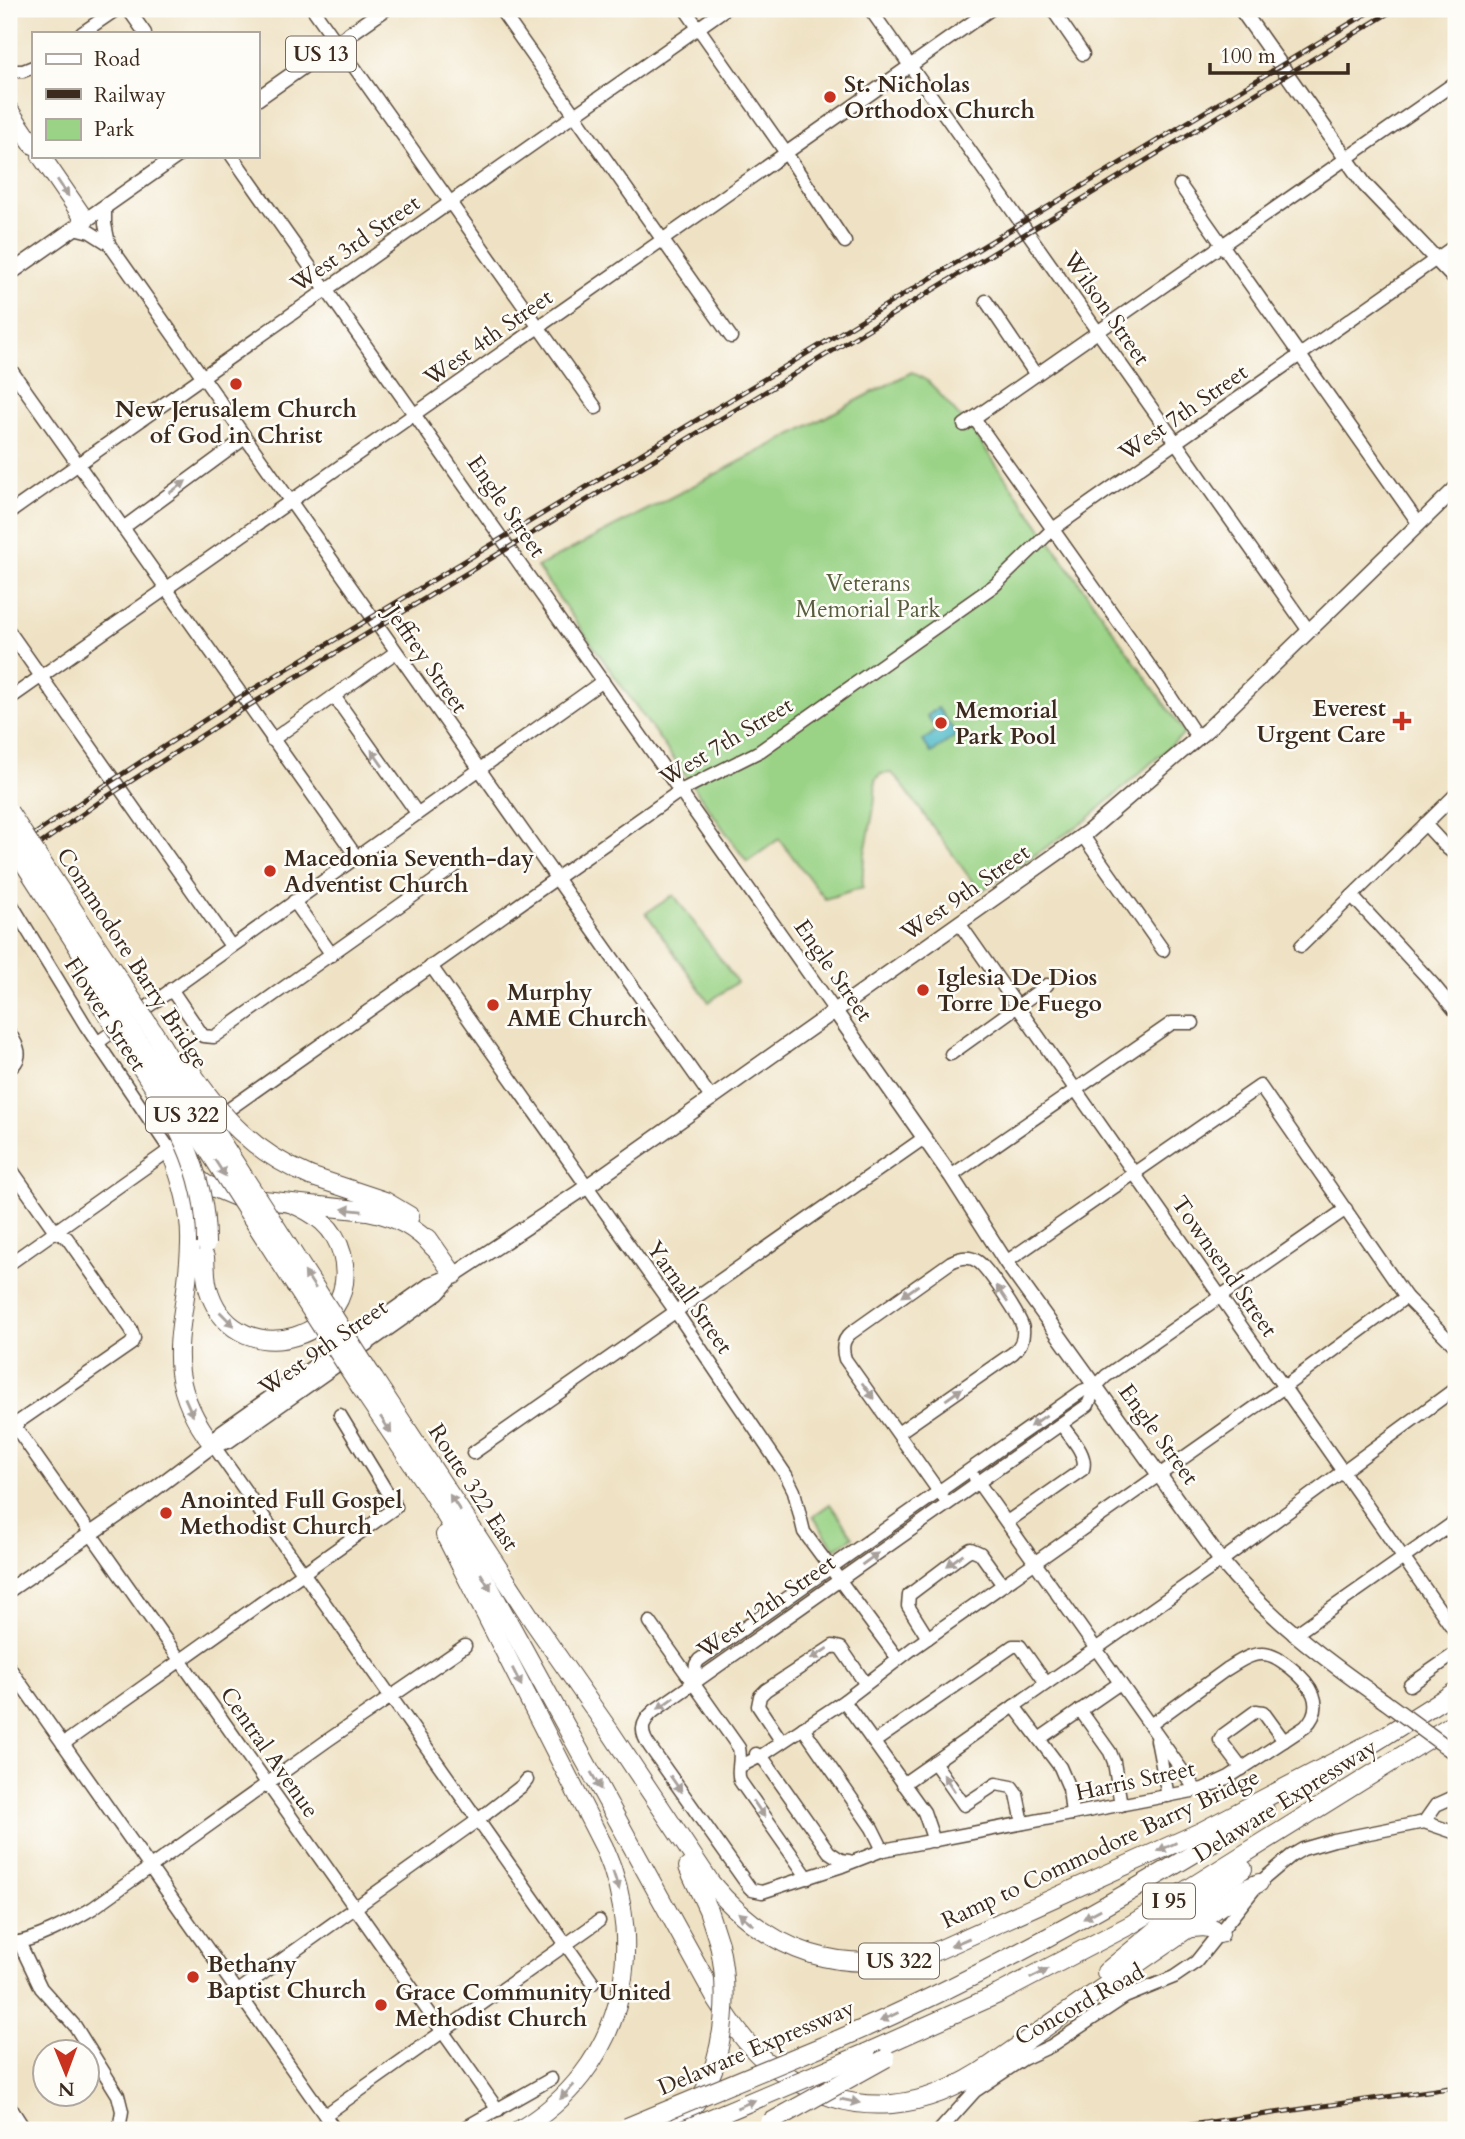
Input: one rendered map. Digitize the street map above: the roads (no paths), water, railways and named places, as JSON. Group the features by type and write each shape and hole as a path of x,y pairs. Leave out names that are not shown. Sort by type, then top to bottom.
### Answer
{"highway":[{"path":"11,113 32,144"},
{"path":"42,158 80,224"},
{"name":"Commodore Barry Bridge","path":"9,812 156,1036 368,1383"},
{"path":"10,841 115,1029 184,1139 202,1190 208,1287 214,1304 238,1330 255,1337 273,1340 308,1332 322,1322 334,1308 344,1282 344,1264 336,1239 326,1224 312,1212 290,1203"},
{"name":"Commodore Barry Bridge","path":"10,841 368,1383"},
{"path":"32,847 216,1108 236,1130 259,1149 284,1164 393,1205 415,1220 454,1275"},
{"path":"170,1150 197,1179 212,1189 236,1197 388,1216 413,1228 434,1248"},
{"path":"170,1150 185,1189 190,1232 178,1363 185,1399 213,1445"},
{"path":"178,1363 202,1279 206,1251"},
{"name":"US 322","path":"368,1383 410,1463 433,1495 491,1590 716,1999 736,2028 764,2060 807,2088 828,2097 858,2104 899,2104 916,2101 970,2080 1026,2040 1164,1924 1283,1840 1374,1783 1456,1722"},
{"name":"Route 322 East","path":"368,1383 533,1621"},
{"path":"410,1463 604,1847 623,1909 626,1945 624,1978 604,2039 577,2082 553,2106 519,2130"},
{"path":"533,1621 694,1876 719,1944 725,1998 720,2043 705,2090 676,2130"},
{"name":"Ramp to Commodore Barry Bridge","path":"533,1621 725,1900 753,1925 774,1939 810,1955 850,1963 905,1961 969,1938 1200,1832 1380,1738"},
{"name":"Delaware Expressway","path":"623,2129 928,1999 1122,1897 1456,1691"},
{"name":"Delaware Expressway","path":"683,2130 998,1994 1132,1924 1456,1722"},
{"path":"1026,2040 1245,1889 1259,1883"},
{"path":"1187,1929 1203,1927 1216,1929 1220,1934"},
{"path":"763,2127 998,1994"}],"main road":[{"name":"US 13","path":"259,98 385,9"},
{"path":"1241,9 1370,191 1456,280"},
{"path":"9,274 174,158"},
{"name":"West 9th Street","path":"9,1590 140,1500 213,1445 232,1424 431,1284 454,1275 587,1186 1083,836 1198,737 1456,488"},
{"name":"Engle Street","path":"835,1011 951,1176 1006,1262 1222,1561 1261,1605 1294,1635 1456,1754"}],"street":[{"path":"83,32 117,9"},
{"path":"128,9 144,32"},
{"path":"313,9 596,408"},
{"path":"500,9 731,337"},
{"path":"685,9 845,242"},
{"name":"West 3rd Street","path":"9,513 725,9"},
{"name":"Wilson Street","path":"870,9 1309,631"},
{"name":"West 4th Street","path":"9,699 990,9"},
{"path":"1052,9 1083,54"},
{"path":"9,71 32,68"},
{"path":"1198,737 1053,530 969,422 1456,82"},
{"name":"Engle Street","path":"233,158 835,1011"},
{"path":"1180,185 1419,524"},
{"path":"105,206 109,244"},
{"path":"80,224 109,244"},
{"name":"Jeffrey Street","path":"109,244 712,1099"},
{"name":"West 7th Street","path":"9,1264 680,791 760,751 995,585 1053,530 1456,245"},
{"path":"986,301 1036,375"},
{"path":"9,366 356,856"},
{"path":"123,528 245,438"},
{"path":"9,631 231,946"},
{"path":"272,740 396,652"},
{"path":"97,1043 603,681"},
{"path":"334,696 417,813"},
{"path":"1301,946 1456,794"},
{"path":"1425,824 1456,855"},
{"path":"1083,836 1163,950"},
{"path":"171,989 203,1036 214,1037 454,867"},
{"path":"1352,896 1456,1012"},
{"name":"Flower Street","path":"9,900 97,1043 170,1150"},
{"path":"294,901 332,955"},
{"name":"Townsend Street","path":"959,923 1456,1633"},
{"name":"Yarnall Street","path":"431,967 676,1312 786,1475 794,1491 804,1532 898,1660"},
{"path":"951,1054 1047,985"},
{"path":"951,1176 1172,1023 1193,1023"},
{"path":"9,1032 19,1047 19,1056 9,1069"},
{"path":"1006,1262 1260,1086 1406,1297 1456,1347"},
{"path":"473,1453 924,1138"},
{"path":"9,1166 55,1231 67,1238 131,1329 134,1338 131,1344 11,1421"},
{"name":"West 12th Street","path":"694,1683 1088,1405 1096,1386 1106,1376 1346,1209"},
{"path":"898,1433 1013,1353 1023,1339 1021,1322 982,1265 968,1258 951,1262 851,1333 845,1339 843,1347 845,1359 947,1504"},
{"path":"741,1766 761,1756 844,1700 928,1637 1284,1387 1406,1297"},
{"name":"West 12th Street","path":"694,1683 699,1660 1082,1391 1096,1386"},
{"path":"903,1784 1222,1561 1456,1388"},
{"path":"63,1744 396,1507 340,1415"},
{"name":"Central Avenue","path":"11,1421 498,2110"},
{"path":"1007,1522 1083,1469 1083,1456 1061,1424"},
{"path":"213,1445 593,1983"},
{"path":"969,1470 1196,1790"},
{"path":"1294,1635 1456,1521"},
{"path":"928,1637 908,1606 909,1595 966,1552 971,1549 980,1553 1003,1585"},
{"path":"650,1622 739,1748 741,1766 738,1777 808,1878"},
{"path":"119,2130 122,2111 118,2095 75,2026 41,1988 14,1943 69,1922 465,1646"},
{"path":"782,1742 758,1706 760,1696 768,1689 833,1646 841,1648 865,1683"},
{"path":"874,1742 1013,1646 1020,1646 1046,1683"},
{"path":"1409,1685 1456,1653"},
{"name":"Harris Street","path":"694,1683 647,1717 642,1726 644,1739 752,1890 762,1892 883,1850 1196,1790 1242,1769 1309,1724 1314,1695 1301,1676 1282,1661 1264,1654 1233,1665 1153,1729"},
{"path":"9,1667 335,2130"},
{"path":"1039,1739 1120,1683"},
{"path":"844,1700 924,1812 934,1841"},
{"path":"1014,1706 1065,1776 1072,1814"},
{"path":"1080,1710 1110,1752 1121,1805"},
{"path":"1242,1769 1221,1742 1221,1737 1256,1711 1263,1712 1284,1741"},
{"path":"803,1728 872,1828 883,1850"},
{"path":"1153,1729 1168,1796"},
{"path":"739,1748 761,1756 829,1853 831,1862 828,1871"},
{"path":"934,1762 963,1803 967,1804 996,1784 1007,1784 1017,1794 1023,1823"},
{"path":"237,1992 478,1820 527,1780"},
{"path":"1456,1796 1436,1805 1424,1822 1456,1833"},
{"name":"Concord Road","path":"940,2130 975,2091 1023,2059 1051,2046 1125,1997 1185,1970 1205,1952 1259,1883 1283,1861 1303,1849 1334,1840 1424,1822"},
{"path":"829,1853 849,1861"},
{"path":"325,2115 600,1921"},
{"path":"461,2130 551,2078"},
{"path":"9,2105 25,2130"}],"water":[{"name":"Memorial Park Pool","path":"938,708 957,735 931,753 923,741 937,730 927,716"}],"railway":[{"path":"9,852 229,704 1374,9"},
{"path":"9,866 108,796 235,714 1395,9"},
{"path":"1155,2130 1456,2087"}],"place":[{"name":"St. Nicholas Orthodox Church","path":"830,97"},
{"name":"New Jerusalem Church of God in Christ","path":"236,384"},
{"name":"Everest Urgent Care","path":"1402,721"},
{"name":"Memorial Park Pool","path":"941,723"},
{"name":"Macedonia Seventh-day Adventist Church","path":"270,871"},
{"name":"Iglesia De Dios Torre De Fuego","path":"923,990"},
{"name":"Murphy AME Church","path":"493,1005"},
{"name":"Anointed Full Gospel Methodist Church","path":"166,1513"},
{"name":"Bethany Baptist Church","path":"193,1977"},
{"name":"Grace Community United Methodist Church","path":"381,2005"}],"park label":[{"name":"Veterans Memorial Park","path":"868,596"}]}
